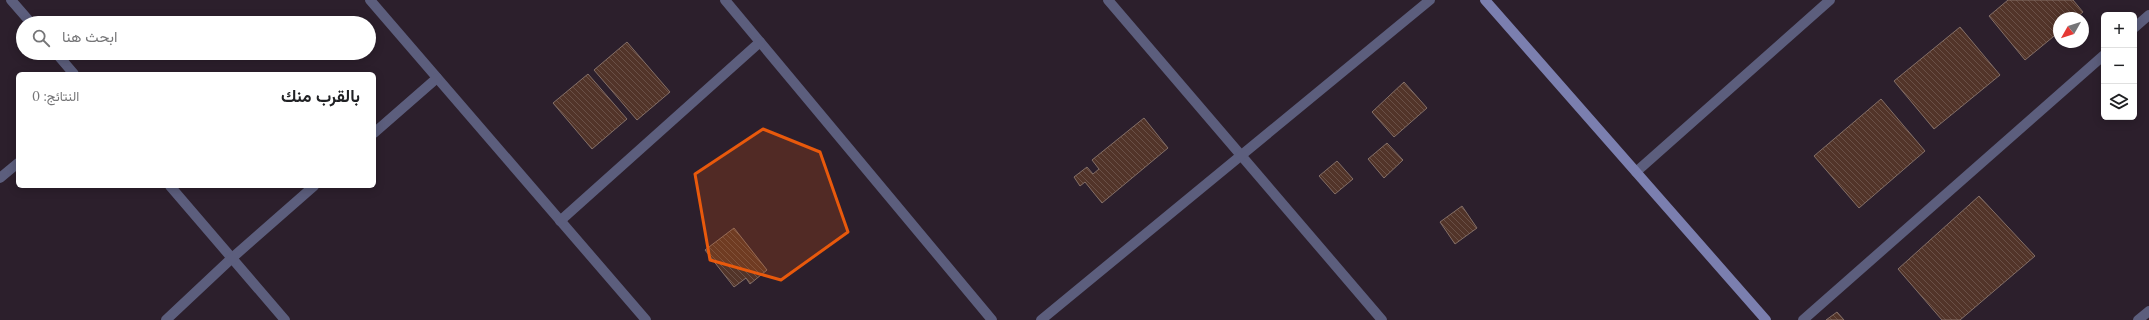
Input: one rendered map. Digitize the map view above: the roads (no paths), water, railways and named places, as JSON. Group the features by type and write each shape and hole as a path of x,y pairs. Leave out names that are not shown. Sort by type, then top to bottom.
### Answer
{"street":[{"path":"11,0 24,16"},
{"path":"370,0 646,320"},
{"path":"725,0 992,320"},
{"path":"1108,0 1242,154 1382,320"},
{"path":"1041,320 1430,0"},
{"path":"1485,0 1766,320"},
{"path":"1636,172 1830,0"},
{"path":"2137,25 2149,15"},
{"path":"560,221 760,42"},
{"path":"1803,320 2101,58"},
{"path":"62,60 72,72"},
{"path":"376,131 437,78"},
{"path":"0,178 16,165"},
{"path":"172,188 285,320"},
{"path":"166,320 232,258 312,188"},
{"path":"2138,320 2149,311"}]}
